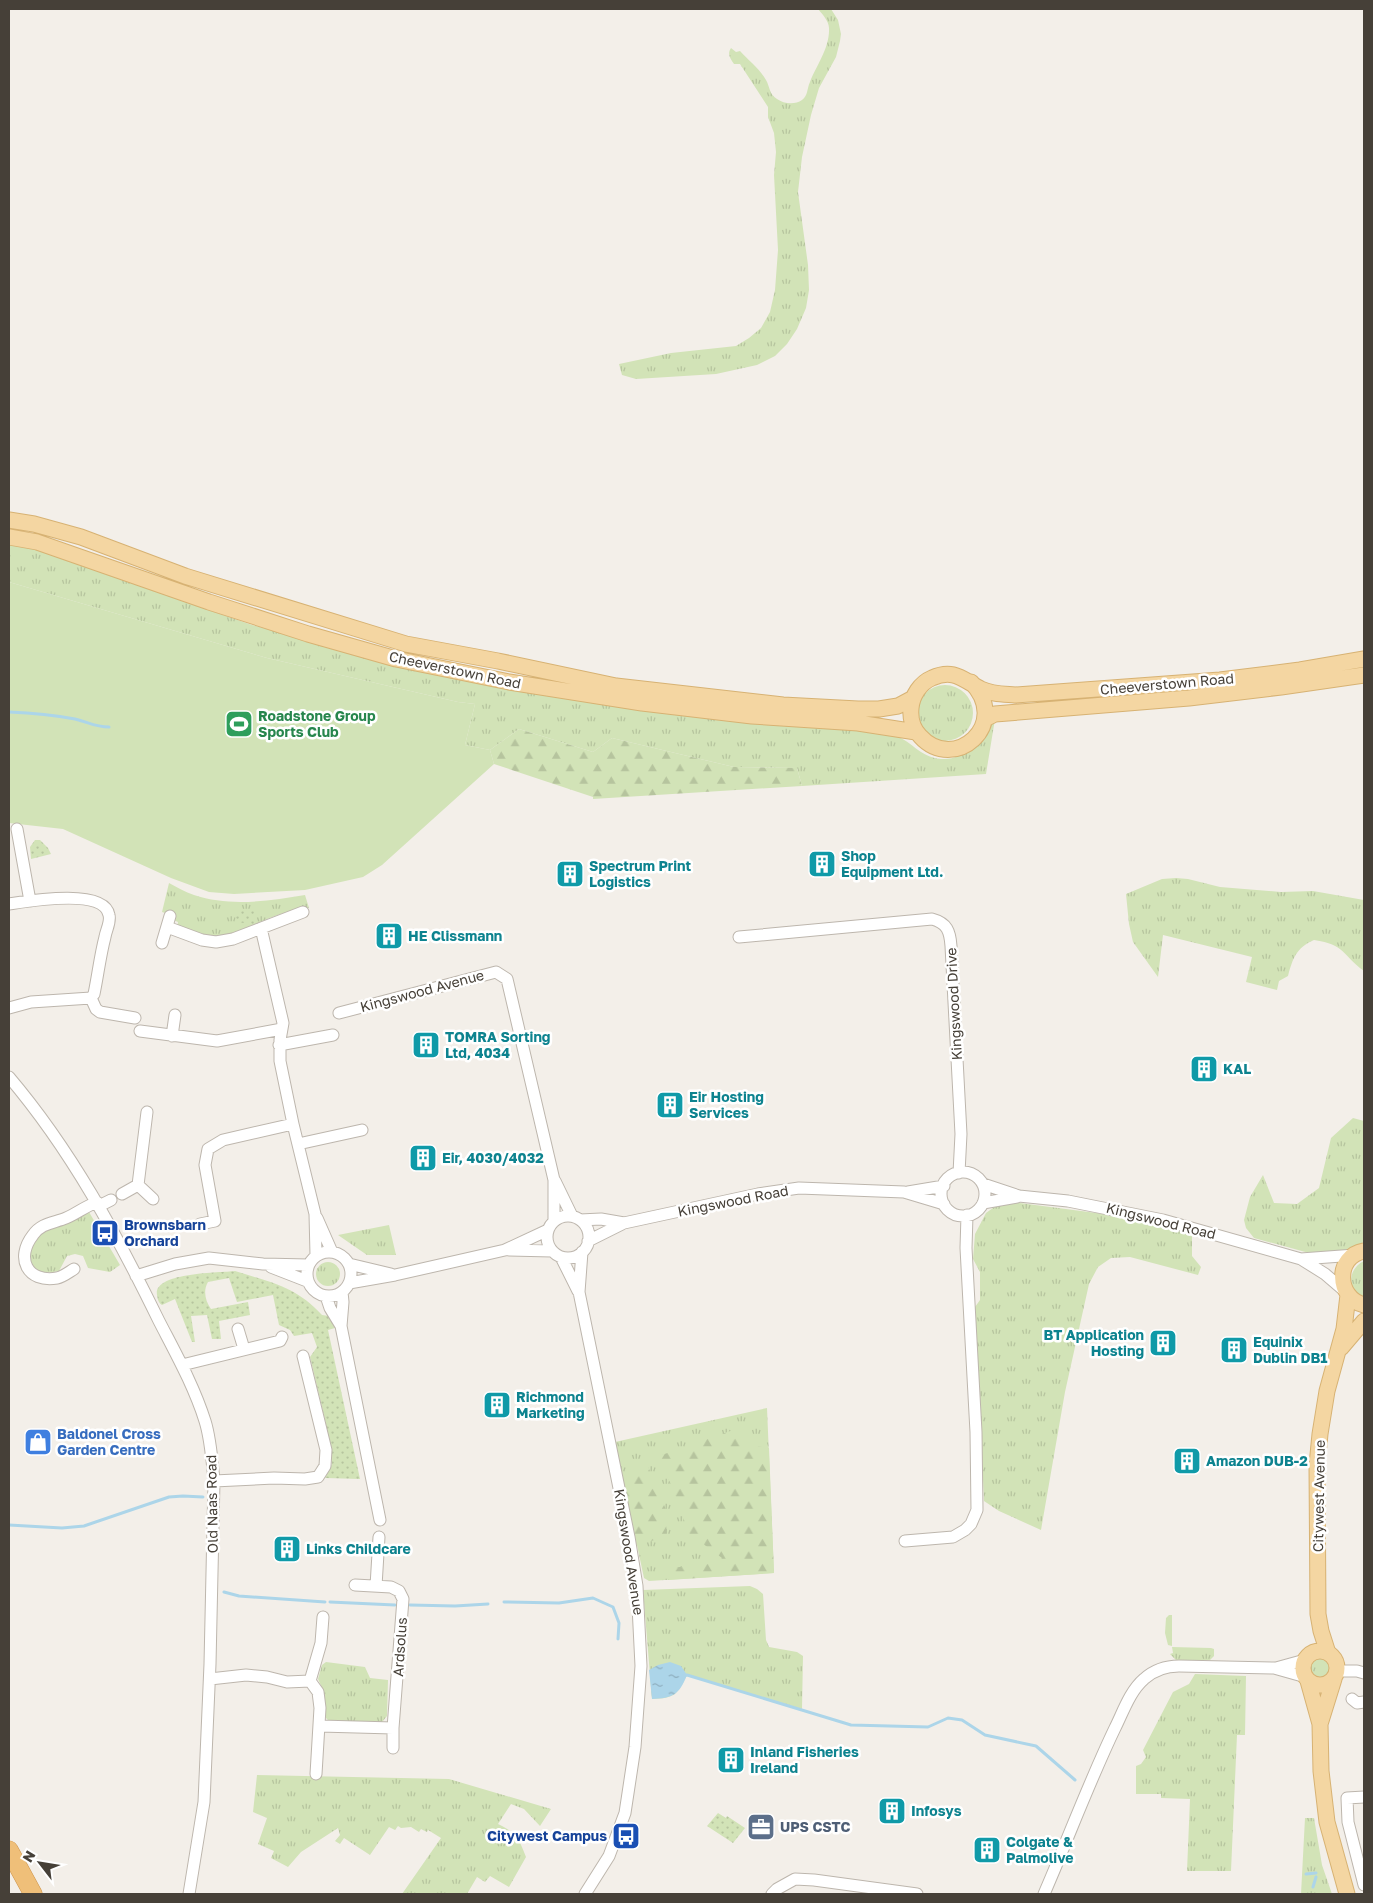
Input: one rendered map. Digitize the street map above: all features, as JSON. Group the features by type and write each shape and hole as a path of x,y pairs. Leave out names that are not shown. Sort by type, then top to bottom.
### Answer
{"highway":[{"path":"9,1850 33,1894"}],"main road":[{"name":"Cheeverstown Road","path":"9,520 34,524 80,537 185,576 406,644 498,660 616,686 783,705 858,709 879,709 898,706 913,698 920,687 930,679 942,675 962,677 982,689 997,694 1014,695 1220,680 1300,670 1364,659"},
{"name":"Cheeverstown Road","path":"9,537 37,542 209,602 308,634 396,658 509,682 642,703 752,716 858,723 916,732"},
{"name":"Cheeverstown Road","path":"985,719 995,714 1189,698 1281,688 1364,675"},
{"path":"913,698 910,709 912,721 916,732 925,742 936,748 949,750 961,747 972,741 981,731 985,719 986,708 983,698 971,682"},
{"name":"Citywest Avenue","path":"1328,1653 1318,1614 1317,1465 1323,1413 1344,1329 1347,1293 1342,1279 1348,1262 1361,1252"},
{"path":"1347,1293 1354,1301 1364,1306"},
{"name":"Citywest Avenue","path":"1339,1351 1364,1321"},
{"name":"Citywest Avenue","path":"1309,1656 1318,1614"},
{"path":"1320,1724 1335,1675 1336,1660 1323,1651 1309,1656 1303,1669 1320,1724 1321,1771 1327,1822 1347,1894"},
{"path":"1307,1679 1312,1684 1321,1685 1335,1675"}],"street":[{"path":"17,829 30,901"},
{"path":"9,904 66,898 96,901 102,903 107,909 110,918 104,937 94,994 90,998 30,1002 9,1008"},
{"path":"162,943 168,921 202,940 216,942 233,939 303,912"},
{"name":"Kingswood Drive","path":"739,937 932,918 946,925 950,933 951,946 960,1134 960,1173"},
{"path":"262,928 280,1006 282,1029 279,1046 280,1061 293,1124 315,1214 332,1252"},
{"name":"Kingswood Avenue","path":"339,1013 496,972 507,979 554,1180 551,1226"},
{"path":"90,998 96,1009 100,1012 135,1018"},
{"path":"172,1036 175,1015"},
{"path":"140,1031 217,1041 282,1029"},
{"path":"279,1046 333,1035"},
{"name":"Old Naas Road","path":"9,1077 13,1090 59,1142 98,1204 182,1365 206,1422 214,1481 210,1678 204,1802 189,1894"},
{"path":"138,1185 147,1112"},
{"path":"200,1224 215,1221 205,1165 208,1149 223,1140 293,1124"},
{"path":"298,1144 362,1130"},
{"path":"960,1173 973,1174 985,1190 983,1203 974,1213 967,1216 954,1213 944,1204 942,1192 944,1186 953,1175 960,1173"},
{"name":"Kingswood Avenue","path":"554,1180 576,1218"},
{"name":"Kingswood Road","path":"982,1184 1019,1196 1068,1201 1118,1210 1200,1230 1300,1258 1325,1274 1347,1293"},
{"path":"122,1194 138,1185"},
{"path":"138,1185 153,1199"},
{"name":"Kingswood Road","path":"588,1241 624,1223 758,1194 799,1188 904,1192 944,1186"},
{"name":"Kingswood Road","path":"904,1192 944,1204"},
{"name":"Kingswood Road","path":"983,1203 1019,1196"},
{"path":"74,1269 59,1278 39,1278 26,1268 24,1261 28,1244 33,1234 51,1222 110,1200"},
{"path":"315,1214 316,1255"},
{"path":"905,1541 953,1537 971,1524 977,1510 976,1432 966,1253 967,1216"},
{"path":"380,1520 341,1326 343,1302 346,1287 351,1270 345,1258 327,1251 316,1255 308,1265 306,1270 307,1281 314,1291 326,1296 337,1294 346,1287 505,1250 551,1226 562,1217 576,1218 588,1230 588,1241 582,1252 575,1256 505,1250"},
{"name":"Kingswood Road","path":"576,1218 601,1219 624,1223"},
{"path":"551,1226 547,1241 556,1254"},
{"name":"Kingswood Avenue","path":"582,1252 579,1292 630,1546 637,1594 641,1666 635,1747 625,1813 609,1856 585,1894"},
{"name":"Kingswood Road","path":"1300,1258 1361,1252"},
{"name":"Kingswood Avenue","path":"556,1254 579,1292"},
{"path":"136,1276 176,1264 209,1258 263,1264 308,1265"},
{"path":"263,1264 307,1281"},
{"path":"349,1264 395,1275"},
{"path":"326,1296 329,1306 341,1326"},
{"path":"238,1329 244,1349"},
{"path":"182,1365 280,1341 282,1337"},
{"path":"214,1481 318,1477 325,1466 326,1450 304,1356"},
{"path":"376,1586 379,1537"},
{"name":"Ardsolus","path":"355,1585 391,1587 399,1591 403,1599 393,1748"},
{"path":"310,1681 321,1642 322,1617"},
{"path":"1274,1668 1309,1656"},
{"path":"1044,1894 1106,1746 1135,1690 1143,1679 1156,1670 1167,1666 1274,1668 1307,1679"},
{"path":"1335,1675 1357,1671 1364,1673"},
{"path":"210,1678 246,1675 267,1677 287,1682 310,1681"},
{"path":"310,1681 318,1692 320,1726 316,1774"},
{"path":"1352,1699 1357,1703 1364,1702"},
{"path":"320,1726 393,1728"},
{"path":"1364,1797 1347,1798 1348,1822 1364,1885"},
{"path":"772,1894 795,1879 917,1894"}],"green space":[{"path":"818,9 831,9 838,20 841,34 836,57 819,88 802,157 798,192 808,265 809,290 806,308 797,329 787,344 775,356 757,365 716,374 636,379 622,375 619,364 671,353 736,346 761,328 770,312 775,290 778,250 774,133 768,117 768,107 740,64 734,64 729,52 731,48 736,52 740,51 761,72 774,97 783,102 799,102 805,96 829,35 829,25"},
{"path":"9,542 252,625 404,666 868,729 895,736 921,752 944,759 964,753 973,747 995,719 986,774 802,786 797,768 734,767 612,738 593,752 519,729 490,750 465,745 475,704 458,702 267,658 9,582"},
{"name":"Roadstone Group Sports Club","path":"9,582 267,658 458,702 475,704 465,745 490,750 494,764 382,865 363,877 305,890 234,894 209,892 171,878 63,829 9,823"},
{"path":"945,685 956,687 965,693 971,702 973,713 971,724 965,733 956,739 945,741 934,739 925,733 919,724 917,713 919,702 925,693 934,687"},
{"path":"519,729 593,752 612,738 734,767 797,768 802,786 593,799 593,797 494,764 490,750"},
{"path":"35,840 40,840 51,854 31,859 30,847"},
{"path":"1176,878 1220,887 1281,892 1313,891 1364,900 1364,971 1338,948 1314,940 1303,946 1296,954 1288,976 1279,981 1277,990 1246,982 1252,957 1163,935 1158,977 1133,942 1126,894 1162,879"},
{"path":"169,883 194,895 221,901 263,901 305,895 309,908 275,916 225,936 197,934 177,927 178,922 173,920 175,916 162,912"},
{"path":"237,909 255,910 254,924 235,922"},
{"path":"1353,1118 1364,1121 1364,1242 1341,1252 1309,1253 1254,1238 1246,1228 1244,1220 1250,1197 1263,1175 1274,1203 1297,1204 1319,1188 1331,1138"},
{"path":"1012,1202 1104,1214 1187,1233 1192,1236 1192,1256 1201,1267 1198,1275 1130,1257 1111,1258 1098,1267 1089,1284 1065,1392 1041,1530 999,1511 984,1501 975,1307 980,1300 980,1272 973,1259 975,1234 986,1213 997,1205"},
{"path":"89,1212 120,1265 110,1272 88,1268 83,1256 75,1254 67,1256 59,1271 39,1271 33,1267 30,1261 30,1253 45,1230 60,1222"},
{"path":"389,1225 396,1255 367,1255 338,1235"},
{"path":"1364,1261 1364,1297 1354,1289 1351,1279 1355,1269"},
{"path":"328,1262 333,1263 339,1269 339,1279 333,1285 328,1286 323,1285 317,1279 316,1274 317,1269 323,1263"},
{"path":"235,1271 293,1292 303,1298 322,1315 329,1316 335,1328 328,1330 360,1479 325,1478 332,1464 326,1424 310,1357 317,1347 312,1333 294,1336 290,1330 279,1325 273,1295 237,1302 229,1278 208,1282 205,1296 211,1309 248,1302 250,1315 219,1321 221,1339 212,1339 207,1315 191,1316 195,1342 192,1342 175,1299 162,1305 158,1301 159,1287 165,1282 188,1275"},
{"path":"767,1408 774,1573 649,1581 644,1578 615,1442"},
{"path":"736,1429 751,1445 769,1448 774,1573 668,1580 670,1568 718,1563 722,1558 686,1531 681,1510 659,1456"},
{"path":"647,1464 667,1512 666,1537 636,1545 622,1476"},
{"path":"750,1586 763,1594 766,1640 769,1647 797,1652 803,1656 802,1709 687,1675 681,1687 674,1694 666,1698 652,1699 643,1590"},
{"path":"1172,1615 1172,1646 1168,1645 1165,1633 1166,1618"},
{"path":"1172,1647 1211,1648 1214,1649 1214,1656 1210,1660 1176,1660 1170,1654 1173,1653"},
{"path":"1319,1657 1327,1660 1330,1668 1327,1676 1319,1679 1311,1676 1308,1668 1311,1660"},
{"path":"326,1662 365,1667 370,1678 388,1680 387,1716 382,1722 329,1721 326,1718 324,1692 318,1679 322,1665"},
{"path":"1195,1674 1246,1676 1245,1735 1237,1735 1231,1871 1187,1871 1190,1799 1161,1798 1161,1794 1136,1794 1136,1766 1141,1764 1146,1757 1143,1750 1173,1692 1189,1684"},
{"path":"257,1775 449,1779 551,1809 540,1826 524,1809 511,1804 498,1824 509,1830 516,1837 526,1857 509,1887 490,1876 485,1882 477,1877 467,1894 402,1894 441,1838 428,1830 427,1832 421,1829 419,1832 411,1827 401,1828 398,1826 395,1830 389,1827 370,1855 344,1838 340,1844 335,1841 340,1835 338,1828 301,1852 288,1867 271,1858 274,1851 258,1844 267,1818 253,1812"},
{"path":"718,1813 726,1818 727,1816 745,1828 733,1843 707,1826"},
{"path":"1305,1818 1314,1818 1322,1865 1332,1894 1301,1894"}],"water":[{"path":"670,1662 681,1666 687,1675 684,1682 674,1694 665,1698 652,1699 649,1670"}],"waterway":[{"path":"9,712 42,714 109,727"},
{"path":"9,1525 62,1528 84,1526 169,1497 203,1497"},
{"path":"224,1592 239,1596 325,1602"},
{"path":"504,1602 559,1603 593,1598 613,1607 619,1623 618,1639"},
{"path":"330,1602 395,1605"},
{"path":"410,1605 455,1606 488,1604"},
{"path":"683,1676 687,1675 851,1725 928,1727 948,1718 962,1720 985,1735 1036,1746 1075,1780"},
{"path":"1306,1874 1316,1873"},
{"path":"1313,1887 1316,1877"}],"place":[{"name":"Roadstone Group Sports Club","path":"239,724"},
{"name":"Shop Equipment Ltd.","path":"822,864"},
{"name":"Spectrum Print Logistics","path":"570,874"},
{"name":"HE Clissmann","path":"389,936"},
{"name":"TOMRA Sorting Ltd, 4034","path":"426,1045"},
{"name":"KAL","path":"1204,1069"},
{"name":"Eir Hosting Services","path":"670,1105"},
{"name":"Eir, 4030/4032","path":"423,1158"},
{"name":"Brownsbarn Orchard","path":"105,1233"},
{"name":"BT Application Hosting","path":"1163,1343"},
{"name":"Equinix Dublin DB1","path":"1234,1350"},
{"name":"Richmond Marketing","path":"497,1405"},
{"name":"Baldonel Cross Garden Centre","path":"38,1442"},
{"name":"Amazon DUB-2","path":"1187,1461"},
{"name":"Links Childcare","path":"287,1549"},
{"name":"Inland Fisheries Ireland","path":"731,1760"},
{"name":"Infosys","path":"892,1811"},
{"name":"UPS CSTC","path":"761,1827"},
{"name":"Citywest Campus","path":"626,1836"},
{"name":"Colgate & Palmolive","path":"987,1850"}]}
